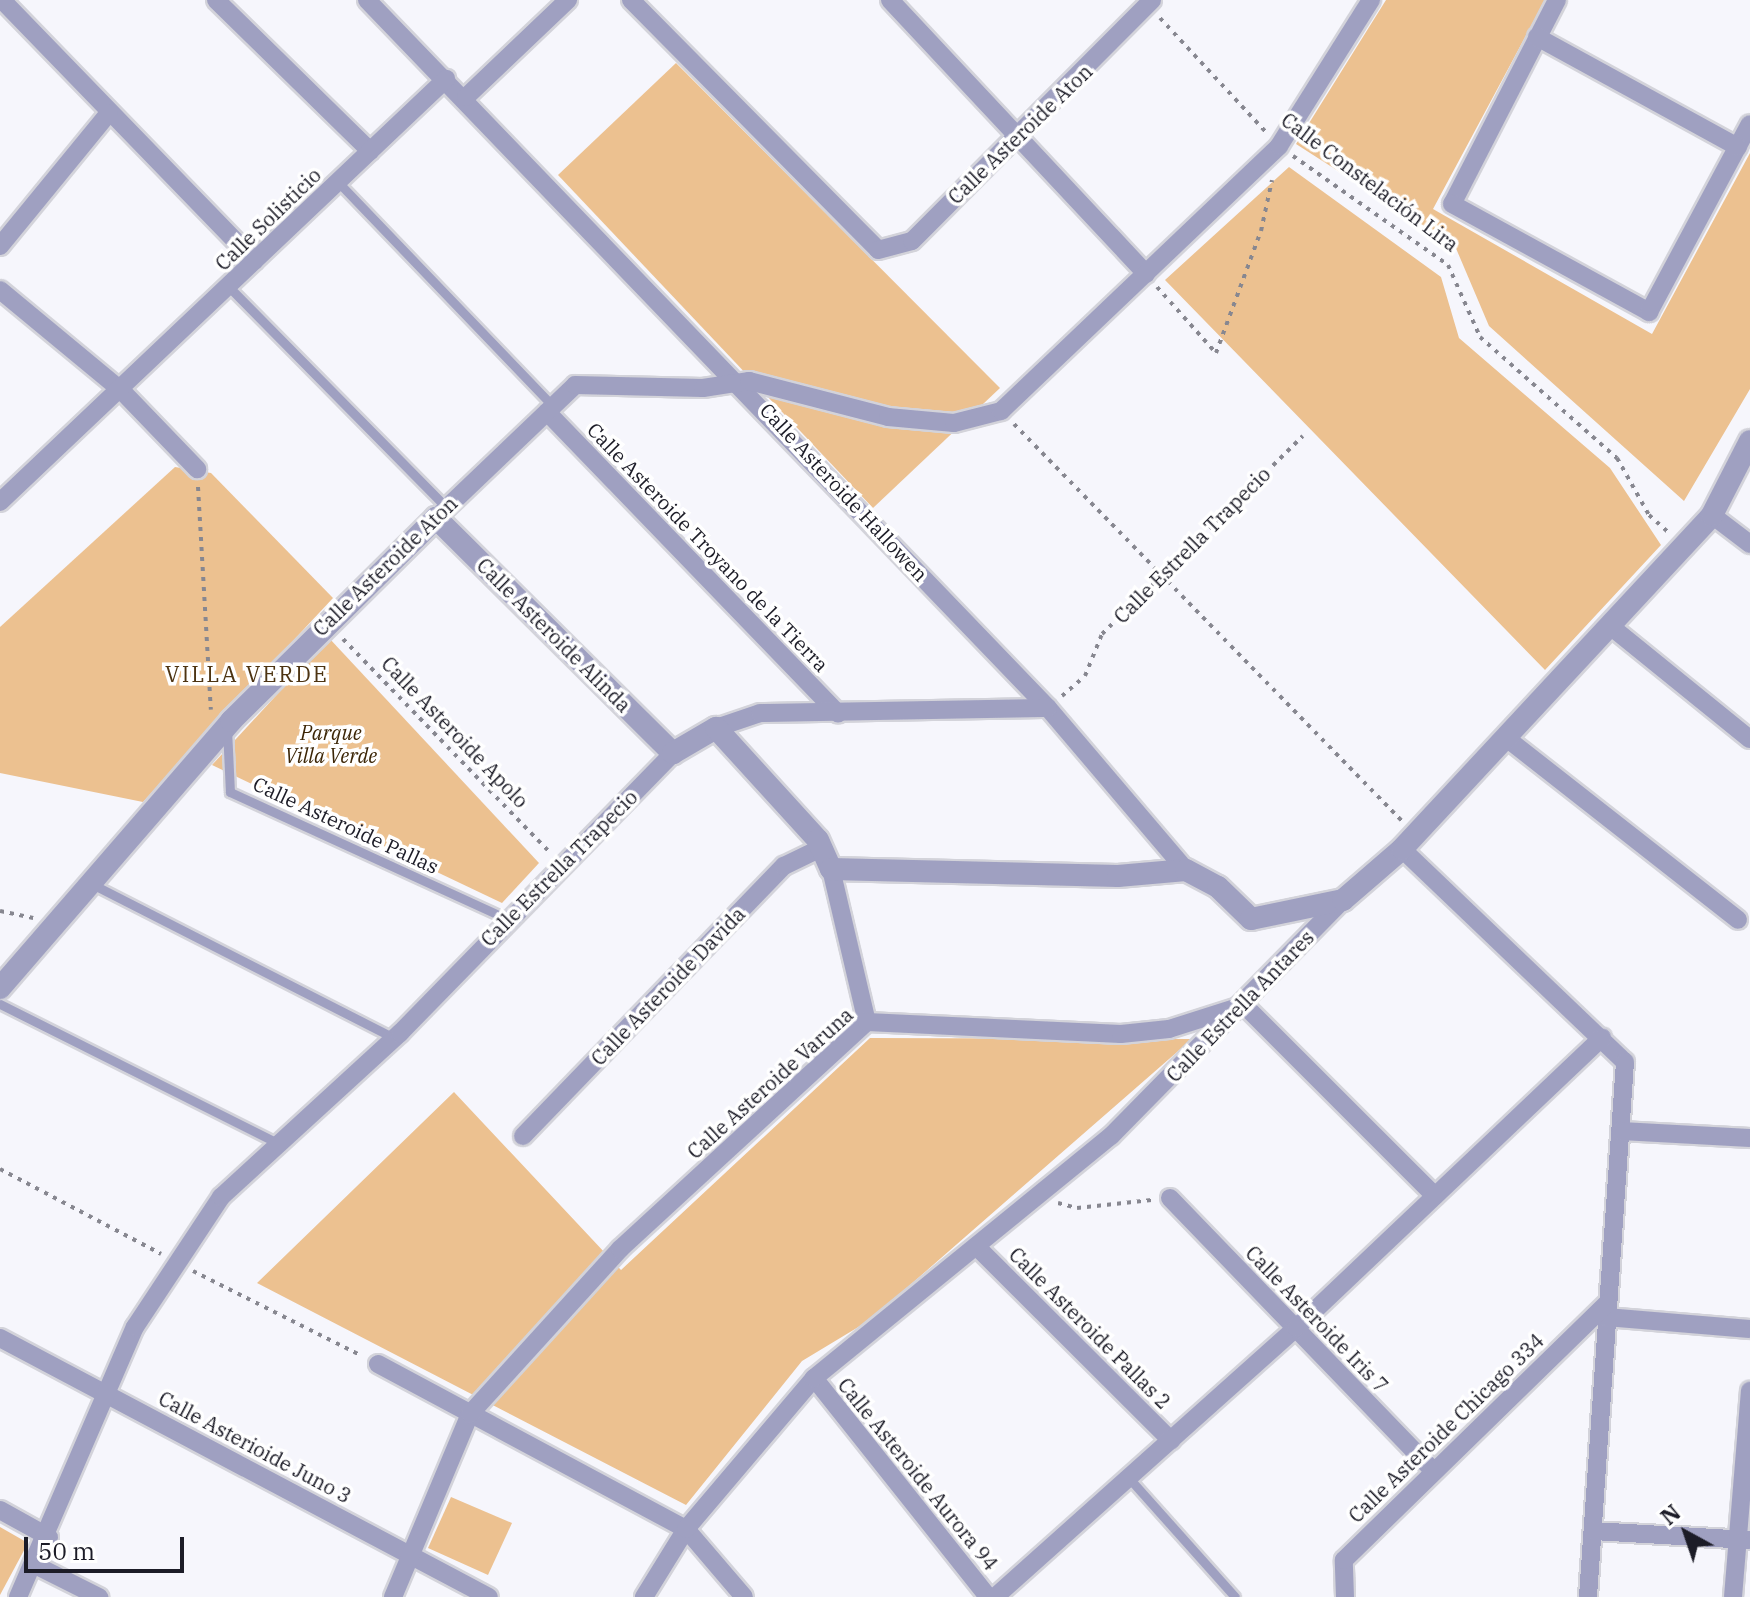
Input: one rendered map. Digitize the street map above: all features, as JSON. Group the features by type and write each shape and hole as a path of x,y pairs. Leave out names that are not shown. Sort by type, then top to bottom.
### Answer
{"street":[{"path":"2,0 255,261"},
{"path":"216,0 370,151"},
{"name":"Calle Asteroide Hallowen","path":"367,0 466,97 1048,708 1186,870 1218,887 1251,919 1343,900"},
{"path":"466,97 568,0"},
{"name":"Calle Asteroide Aton","path":"631,0 878,250 912,241 1148,2"},
{"path":"890,0 1019,134 1146,274"},
{"path":"1001,411 1279,146 1371,0"},
{"path":"1557,0 1452,204 1649,312 1750,124"},
{"path":"1537,37 1738,147"},
{"name":"Calle Solisticio","path":"0,502 446,79"},
{"path":"0,246 109,113"},
{"path":"0,290 121,390 197,469"},
{"name":"Calle Asteroide Aton","path":"0,988 210,744 327,621 575,385 703,388 740,383 773,385 888,417 954,423 1001,411"},
{"name":"Calle Asteroide Troyano de la Tierra","path":"550,409 838,713"},
{"name":"Calle Estrella Antares","path":"644,1597 686,1529 814,1378 1039,1198 1244,1005 1343,900 1408,841 1712,515 1750,441"},
{"name":"Calle Asteroide Alinda","path":"441,512 673,753"},
{"path":"1712,515 1750,544"},
{"path":"1609,625 1750,739"},
{"name":"Calle Estrella Trapecio","path":"18,1597 49,1537 104,1393 141,1315 221,1197 394,1038 673,753 716,728 760,713 1048,708"},
{"path":"716,728 768,779 821,848 831,869 867,1022"},
{"path":"1505,737 1738,920"},
{"path":"1408,841 1625,1062 1586,1595"},
{"name":"Calle Asteroide Davida","path":"523,1136 784,866 821,848"},
{"path":"831,869 1118,876 1186,870"},
{"path":"1244,1005 1435,1196"},
{"name":"Calle Asteroide Varuna","path":"393,1597 470,1414 620,1249 867,1022 1121,1034 1169,1029 1244,1005"},
{"path":"995,1597 1296,1328 1602,1038"},
{"path":"1621,1131 1750,1138"},
{"name":"Calle Asteroide Iris 7","path":"1170,1198 1433,1470"},
{"name":"Calle Asteroide Pallas 2","path":"977,1247 1171,1440"},
{"path":"1607,1310 1750,1329"},
{"name":"Calle Asteroide Chicago 334","path":"1345,1597 1344,1560 1433,1470 1607,1310"},
{"name":"Calle Asterioide Juno 3","path":"0,1338 489,1597"},
{"path":"378,1364 686,1529 744,1597"},
{"name":"Calle Asteroide Aurora 94","path":"814,1378 988,1597"},
{"path":"1733,1597 1742,1539 1750,1391"},
{"path":"0,1510 49,1537"},
{"path":"1593,1531 1742,1539"},
{"path":"35,1565 99,1597"}],"lane":[{"name":"Calle Asteroide Troyano de la Tierra","path":"338,182 550,409"},
{"name":"Calle Asteroide Alinda","path":"229,287 441,512"},
{"name":"Calle Asteroide Pallas","path":"227,726 230,792 508,919"},
{"path":"89,883 394,1038"},
{"path":"0,1004 279,1144"},
{"path":"1129,1478 1235,1597"}],"path":[{"name":"Calle Constelación Lira","path":"1148,2 1279,146 1448,265 1480,337 1617,458 1649,515 1683,546"},
{"path":"1146,274 1216,353 1261,231 1279,146"},
{"path":"1001,411 1161,575 1408,841"},
{"name":"Calle Estrella Trapecio","path":"1048,708 1085,676 1102,634 1303,436"},
{"path":"197,469 210,744"},
{"name":"Calle Asteroide Apolo","path":"327,621 561,865"},
{"path":"0,911 55,922"},
{"path":"0,1169 378,1364"},
{"path":"1039,1198 1077,1208 1170,1198"}],"green space":[{"path":"1386,0 1545,0 1433,209 1652,334 1750,153 1750,389 1684,501 1489,326 1455,246 1296,144"},
{"path":"676,63 1000,388 873,508 558,175"},
{"path":"1289,167 1441,277 1459,338 1610,468 1661,545 1545,670 1165,280"},
{"path":"175,467 211,473 333,598 143,802 0,773 0,627"},
{"name":"Parque Villa Verde","path":"329,638 539,863 502,903 212,765"},
{"path":"870,1038 1192,1039 870,1320 802,1361 686,1505 257,1283 454,1092 621,1270"},
{"path":"451,1497 512,1523 488,1575 428,1548"},
{"path":"0,1527 28,1543 0,1595"}],"district":[{"name":"VILLA VERDE","path":"247,674"}]}
